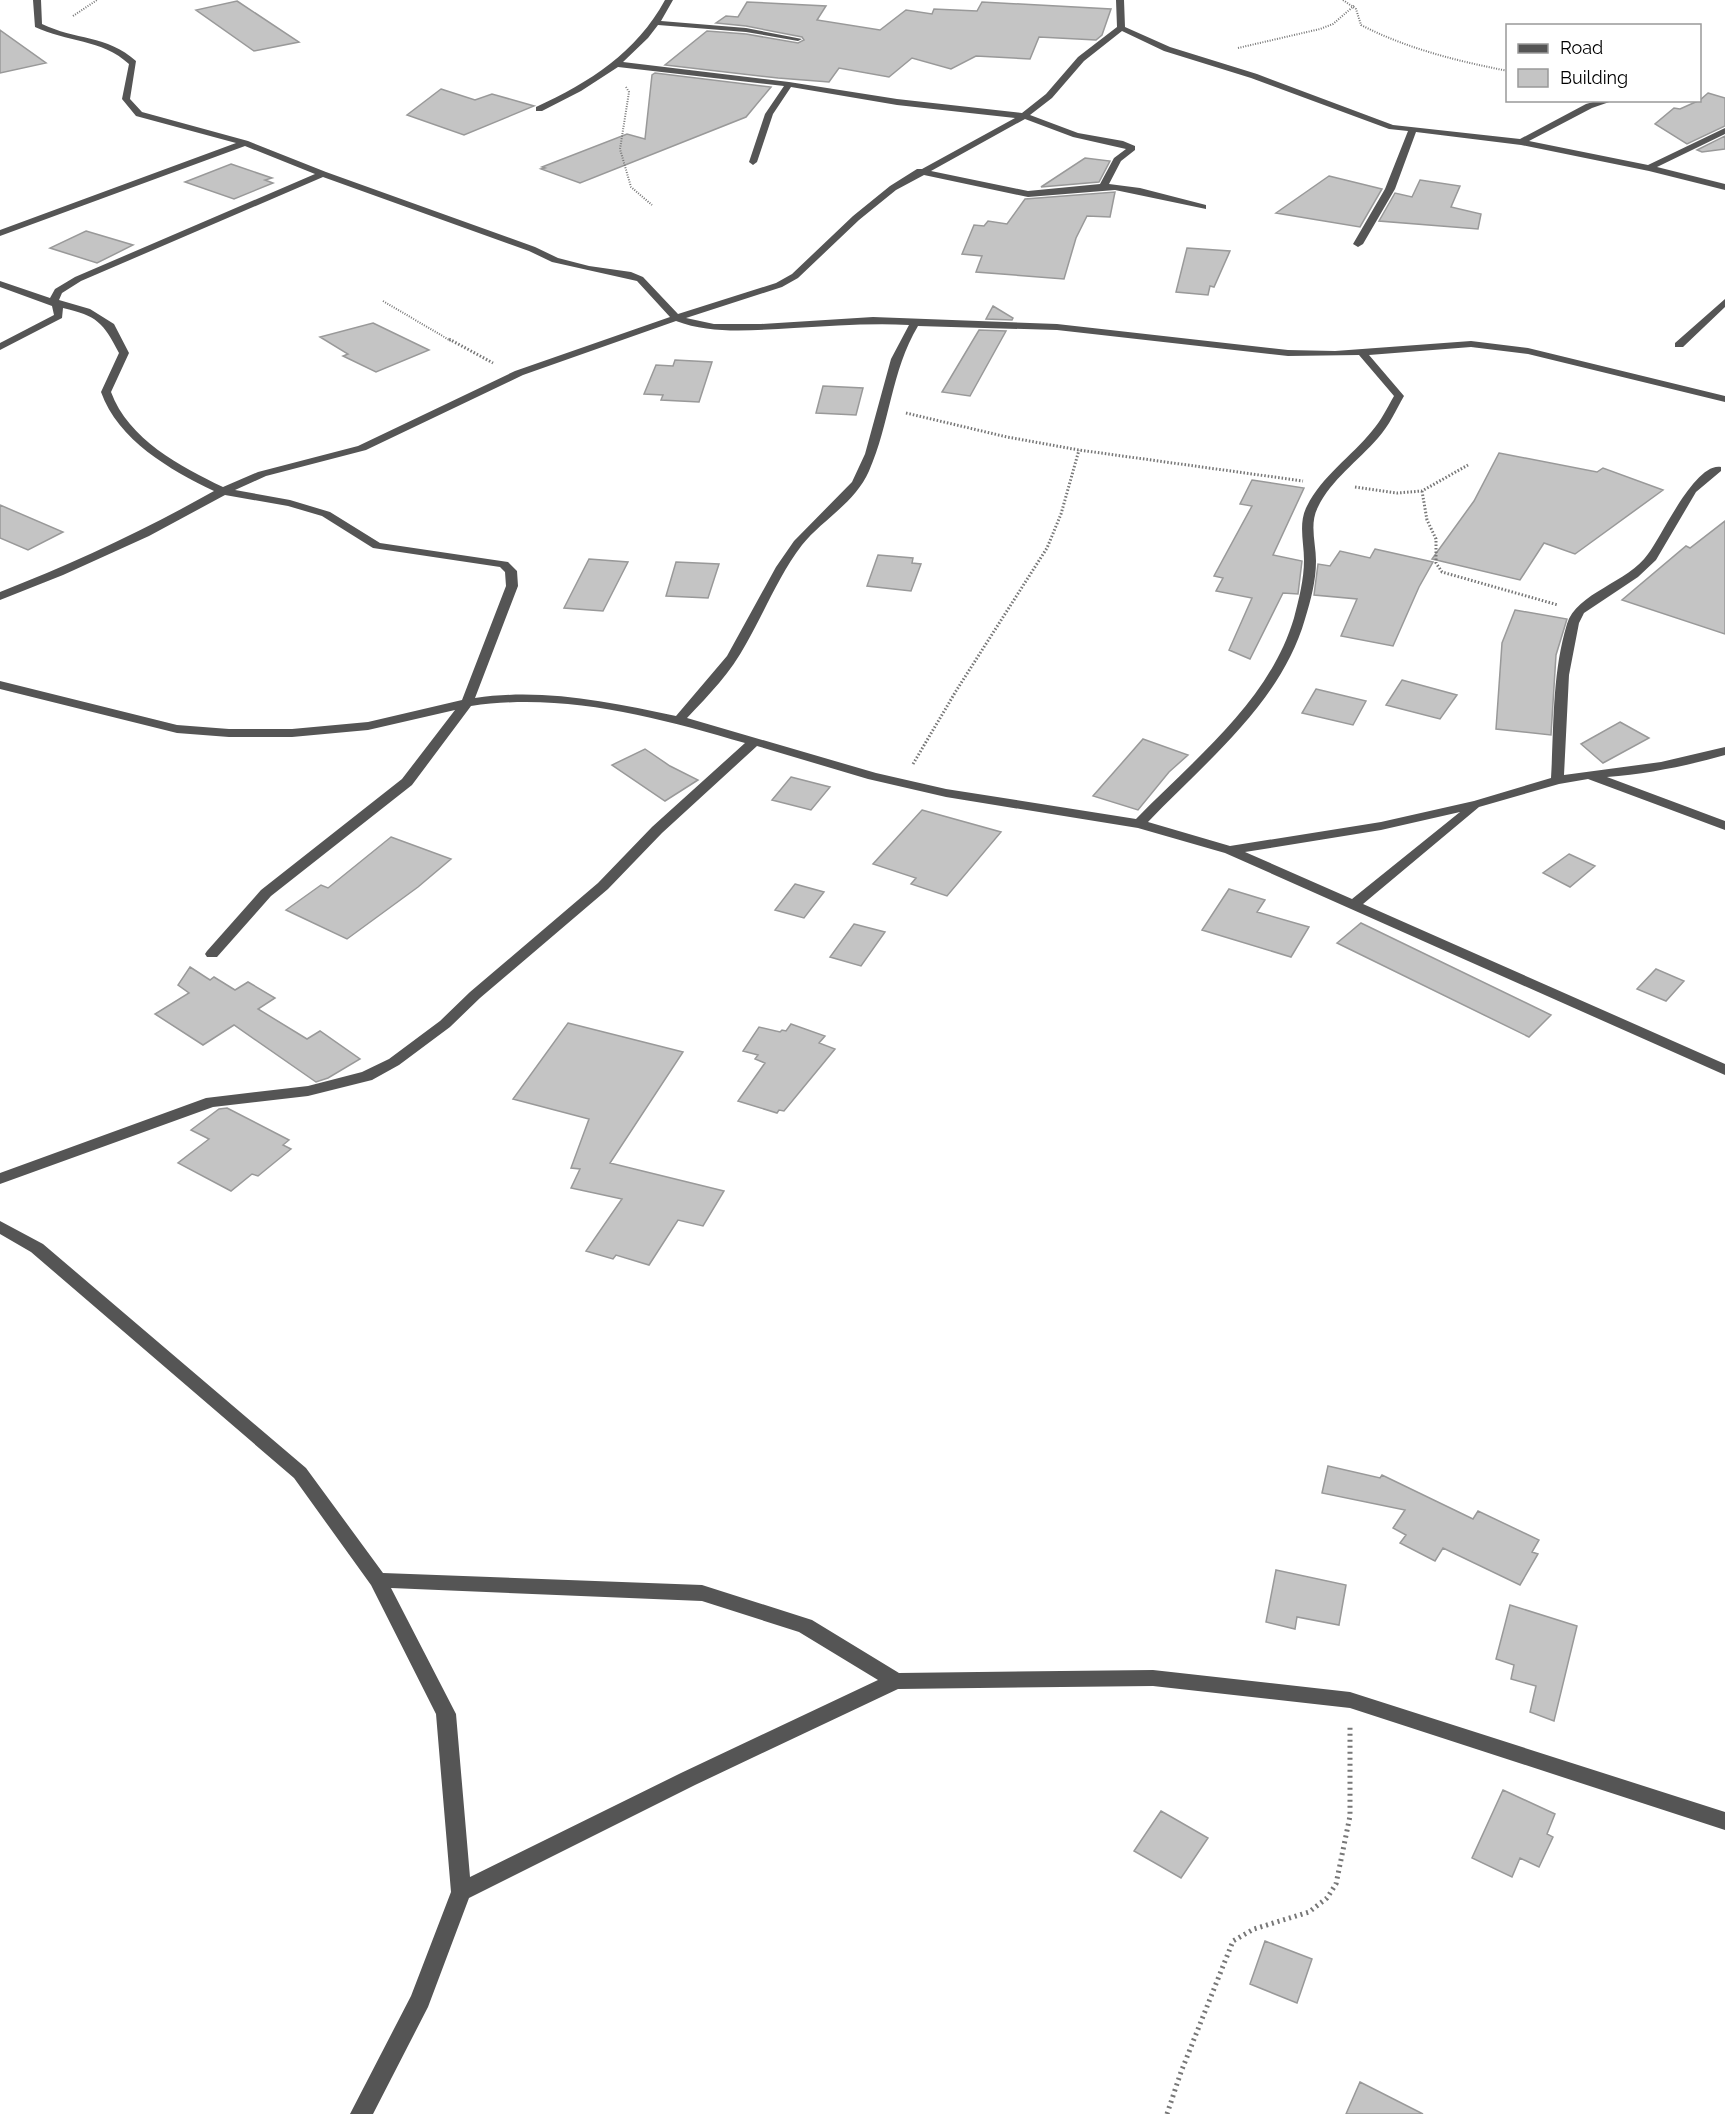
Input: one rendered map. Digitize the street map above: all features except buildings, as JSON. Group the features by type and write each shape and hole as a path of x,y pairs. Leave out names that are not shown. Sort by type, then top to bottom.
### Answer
{"street":[{"path":"37,0 38,25 63,37 107,43 122,51 133,63 126,99 140,114 168,124 245,143 323,174 532,249 555,260 588,269 631,275 640,279 676,318 692,324 714,327 761,327 864,320 1057,327 1186,344 1335,354 1472,344 1528,351 1725,399"},
{"path":"539,109 579,90 614,67 659,23 669,0"},
{"path":"1119,0 1121,28"},
{"path":"659,23 734,27 766,31 798,39"},
{"path":"1121,28 1167,49 1254,76 1368,120 1412,131 1521,142 1649,168 1725,187"},
{"path":"0,596 59,573 145,534 223,491 262,474 362,448 519,374 676,318 779,285 795,276 856,218 893,188 920,171 1024,116 1049,96 1082,59 1121,28"},
{"path":"614,67 789,84 897,102 1024,116 1076,135 1123,144 1132,148 1117,160 1103,186"},
{"path":"753,162 768,114 789,84"},
{"path":"1521,142 1589,106 1604,102"},
{"path":"1649,168 1725,130"},
{"path":"1358,244 1390,189 1412,131"},
{"path":"0,233 245,143"},
{"path":"920,171 1028,194 1103,186 1144,192 1203,207"},
{"path":"0,347 59,316 54,300 58,291 78,279 323,174"},
{"path":"0,284 57,304 87,311 110,326 124,354 106,392 111,406 145,446 202,481 223,491 290,503 326,514 377,546 504,564 511,571 512,586 467,703 407,782 266,893 212,954"},
{"path":"1679,345 1725,302"},
{"path":"679,720 716,682 784,562 800,540 844,499 862,475 875,440 881,407 901,342 915,323"},
{"path":"1139,825 1251,708 1279,668 1294,637 1310,562 1308,527 1311,510 1328,485 1374,437 1399,396 1361,351"},
{"path":"1557,780 1563,675 1569,639 1579,611 1634,575 1652,558 1692,490 1717,469"},
{"path":"0,685 177,729 229,733 292,733 368,726 467,703 501,698 540,697 609,706 679,720 902,783 984,801 1050,809 1139,825 1230,850 1725,1070"},
{"path":"0,1179 211,1102 308,1091 340,1084 367,1076 402,1058 595,893 657,830 755,741"},
{"path":"1230,850 1381,826 1478,804 1557,780 1683,764 1725,751"},
{"path":"1589,775 1725,826"},
{"path":"1354,904 1478,804"},
{"path":"0,1227 37,1248 300,1473 378,1580 446,1714 461,1892 420,2000 361,2114"},
{"path":"378,1580 702,1593 805,1626 896,1681"},
{"path":"461,1892 688,1779 896,1681 1153,1678 1350,1700 1725,1821"}],"path":[{"path":"1343,0 1355,5 1359,10 1361,24 1387,39 1441,58 1506,71"},
{"path":"1200,60 1249,45 1320,29 1333,24 1355,5"},
{"path":"614,67 629,92 620,149 631,187 652,205"},
{"path":"383,301 476,356 519,374"},
{"path":"881,407 1006,437 1079,450 1403,494 1422,491 1468,465"},
{"path":"902,783 956,691 1047,548 1061,514 1079,450"},
{"path":"1422,491 1427,520 1436,539 1436,563 1442,572 1579,611"},
{"path":"1167,2114 1181,2072 1233,1941 1254,1929 1309,1912 1328,1898 1336,1884 1350,1816 1350,1700"}]}
